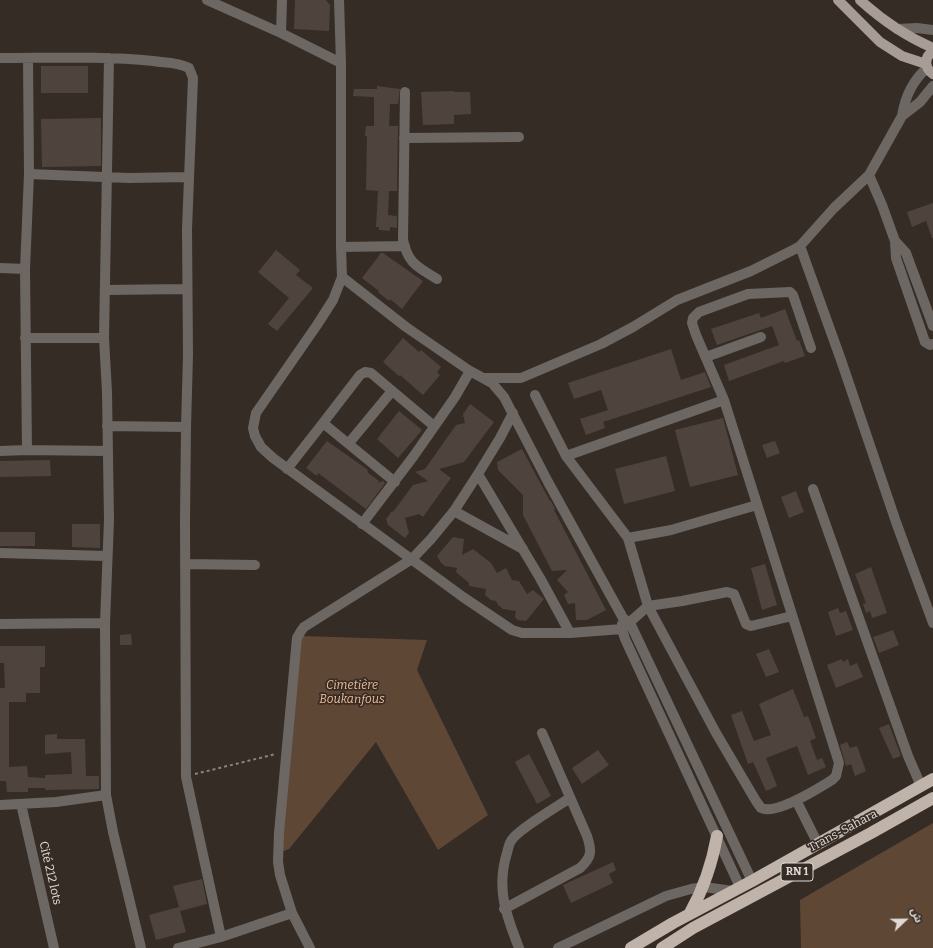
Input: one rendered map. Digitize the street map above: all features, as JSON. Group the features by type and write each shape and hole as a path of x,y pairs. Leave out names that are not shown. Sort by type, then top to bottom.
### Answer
{"highway":[{"name":"Trans-Sahara","path":"631,948 673,922 752,881 933,779"},
{"name":"Trans-Sahara","path":"662,948 693,928 871,833 933,798"},
{"path":"690,914 704,887 710,871 717,836"}],"main road":[{"path":"838,0 880,42 902,56 929,69"},
{"path":"860,0 874,14 896,29 933,49 927,56 929,69"}],"street":[{"path":"207,0 231,5 281,33 341,63"},
{"path":"281,33 282,0"},
{"path":"339,0 341,63 342,277 333,300 256,413 253,428 255,436 261,447 287,469 463,597 512,630 522,634 570,633 625,623 648,606 731,592 734,594 746,624 751,626 792,616"},
{"path":"896,29 918,28 933,30"},
{"path":"0,58 109,58 176,64 189,68 193,78 187,289 188,355 185,564 186,777 221,937"},
{"path":"27,450 25,269 29,174 28,58"},
{"path":"109,58 104,338 107,392 109,520 105,623 106,795 113,832 141,948"},
{"path":"484,378 520,378 601,344 678,300 751,271 800,246 834,208 869,175 902,116 904,105 912,86 917,78 929,69"},
{"path":"902,116 920,102 933,86"},
{"path":"405,92 403,240 406,251 412,262 437,279"},
{"path":"404,138 519,137"},
{"path":"29,174 106,178 189,177"},
{"path":"869,175 882,205 895,242 896,258 925,342 930,345 933,344"},
{"path":"895,242 906,253 933,326"},
{"path":"341,246 405,246"},
{"path":"800,246 839,353 896,522 933,623"},
{"path":"0,268 25,269"},
{"path":"342,277 406,327 470,371 492,383 504,397 548,482 625,623 752,881"},
{"path":"105,290 187,289"},
{"path":"535,395 566,456 628,538 648,606 716,733 761,808 770,810 796,800 835,778 839,763 724,400 696,336 692,323 693,318 699,312 748,294 790,292 794,295 811,348"},
{"path":"706,357 761,337"},
{"path":"25,338 104,338"},
{"path":"362,524 395,482 455,397 470,371"},
{"path":"287,469 360,375 365,372 370,373 434,426"},
{"path":"349,443 392,391"},
{"path":"566,456 724,400"},
{"path":"310,948 292,913 282,887 278,862 279,833 297,638 304,627 412,559 454,511 500,438 513,413"},
{"path":"323,423 395,482"},
{"path":"107,426 186,427"},
{"path":"0,451 108,451"},
{"path":"478,474 523,549 570,633"},
{"path":"813,488 908,756 921,786"},
{"path":"628,538 671,530 757,505"},
{"path":"454,511 523,549"},
{"path":"0,553 108,556"},
{"path":"185,564 255,565"},
{"path":"0,624 105,623"},
{"path":"558,948 666,896 704,887 737,889 717,836 625,623"},
{"path":"504,909 580,868 588,860 590,852 590,845 542,733"},
{"path":"0,805 56,802 106,795"},
{"path":"519,948 504,909 502,895 503,865 511,840 570,798"},
{"path":"796,800 818,844"},
{"name":"Cité 212 lots","path":"21,804 54,948"},
{"path":"178,948 221,937 292,913"}],"path":[{"path":"186,777 286,752"}],"green space":[{"name":"Cimetière Boukanfous","path":"302,636 427,640 417,670 488,815 438,850 376,742 289,849 281,852"},
{"path":"933,823 933,948 801,948 800,900"}],"building":[{"path":"295,0 326,0 330,5 329,31 294,29"},
{"path":"41,66 88,66 88,93 41,93"},
{"path":"377,86 400,89 398,104 390,104 389,126 398,126 397,191 389,191 388,215 397,217 397,228 390,227 390,231 379,230 379,227 376,227 378,191 366,190 367,136 365,136 366,126 374,126 374,97 353,96 354,89 377,89"},
{"path":"421,92 470,92 471,114 454,115 454,124 423,125"},
{"path":"101,118 101,166 42,167 41,119"},
{"path":"933,203 932,238 926,221 912,227 907,212"},
{"path":"276,250 300,270 296,275 313,288 277,331 268,324 289,298 258,272"},
{"path":"381,253 423,281 402,309 390,299 389,301 362,278"},
{"path":"785,309 797,341 799,340 805,356 785,363 784,361 729,381 724,365 779,345 772,326 717,345 711,329 759,313 761,318"},
{"path":"403,338 419,352 421,350 441,367 437,372 440,375 423,395 383,362"},
{"path":"671,349 681,380 705,372 711,387 603,422 605,428 586,435 580,419 608,410 601,390 574,399 568,383"},
{"path":"470,404 494,422 464,462 439,469 451,478 423,517 419,514 405,518 409,533 405,538 388,525 386,519 413,485 428,481 415,472 425,469 456,425 465,423 463,414"},
{"path":"399,411 422,430 398,458 377,439"},
{"path":"723,418 738,475 690,487 675,430"},
{"path":"327,441 368,470 367,472 379,481 377,483 383,481 385,483 366,509 318,473 317,476 306,468"},
{"path":"775,441 780,453 767,458 762,445"},
{"path":"522,449 551,501 555,509 554,510 606,610 587,620 576,620 575,603 568,604 564,595 568,592 557,580 567,570 552,571 523,515 523,495 498,470 497,462"},
{"path":"666,456 675,491 624,504 615,469"},
{"path":"50,460 51,476 0,477 0,461"},
{"path":"796,491 804,512 789,518 781,497"},
{"path":"72,524 100,524 100,548 72,547"},
{"path":"0,532 35,532 35,546 0,546"},
{"path":"453,537 464,539 462,555 473,549 491,563 497,573 506,568 512,580 519,581 527,594 533,590 544,599 526,621 518,620 515,617 516,611 503,609 496,601 491,600 485,595 486,589 469,586 469,583 456,572 457,568 445,566 441,563 437,556"},
{"path":"765,564 777,605 762,610 751,568"},
{"path":"871,567 887,613 872,618 870,611 866,613 863,604 866,603 855,574"},
{"path":"838,608 840,613 846,611 853,630 836,636 828,612"},
{"path":"893,630 899,645 879,653 873,637"},
{"path":"131,634 132,645 120,645 120,635"},
{"path":"0,646 45,646 45,667 40,667 40,693 26,693 26,702 9,702 9,767 27,766 28,777 45,778 45,775 72,774 71,752 45,754 45,735 57,734 57,739 85,739 86,776 99,776 99,789 45,790 45,788 28,788 28,792 7,792 6,781 0,781 0,688 5,688 4,663 0,663"},
{"path":"769,649 779,672 766,677 756,654"},
{"path":"842,659 843,662 848,659 850,666 857,663 863,677 836,688 827,665"},
{"path":"793,689 804,717 808,716 816,738 810,741 817,760 822,758 826,767 808,775 797,746 766,758 777,786 766,791 753,762 748,764 731,715 742,711 754,741 771,735 759,704"},
{"path":"889,724 901,756 893,759 879,728"},
{"path":"847,742 850,748 857,746 866,771 855,776 851,764 846,766 840,745"},
{"path":"598,750 609,765 582,784 572,768"},
{"path":"529,754 551,796 537,804 515,762"},
{"path":"613,862 616,870 609,874 613,883 571,903 563,885"},
{"path":"202,879 207,904 180,911 186,932 156,940 149,915 179,907 173,886"}]}
